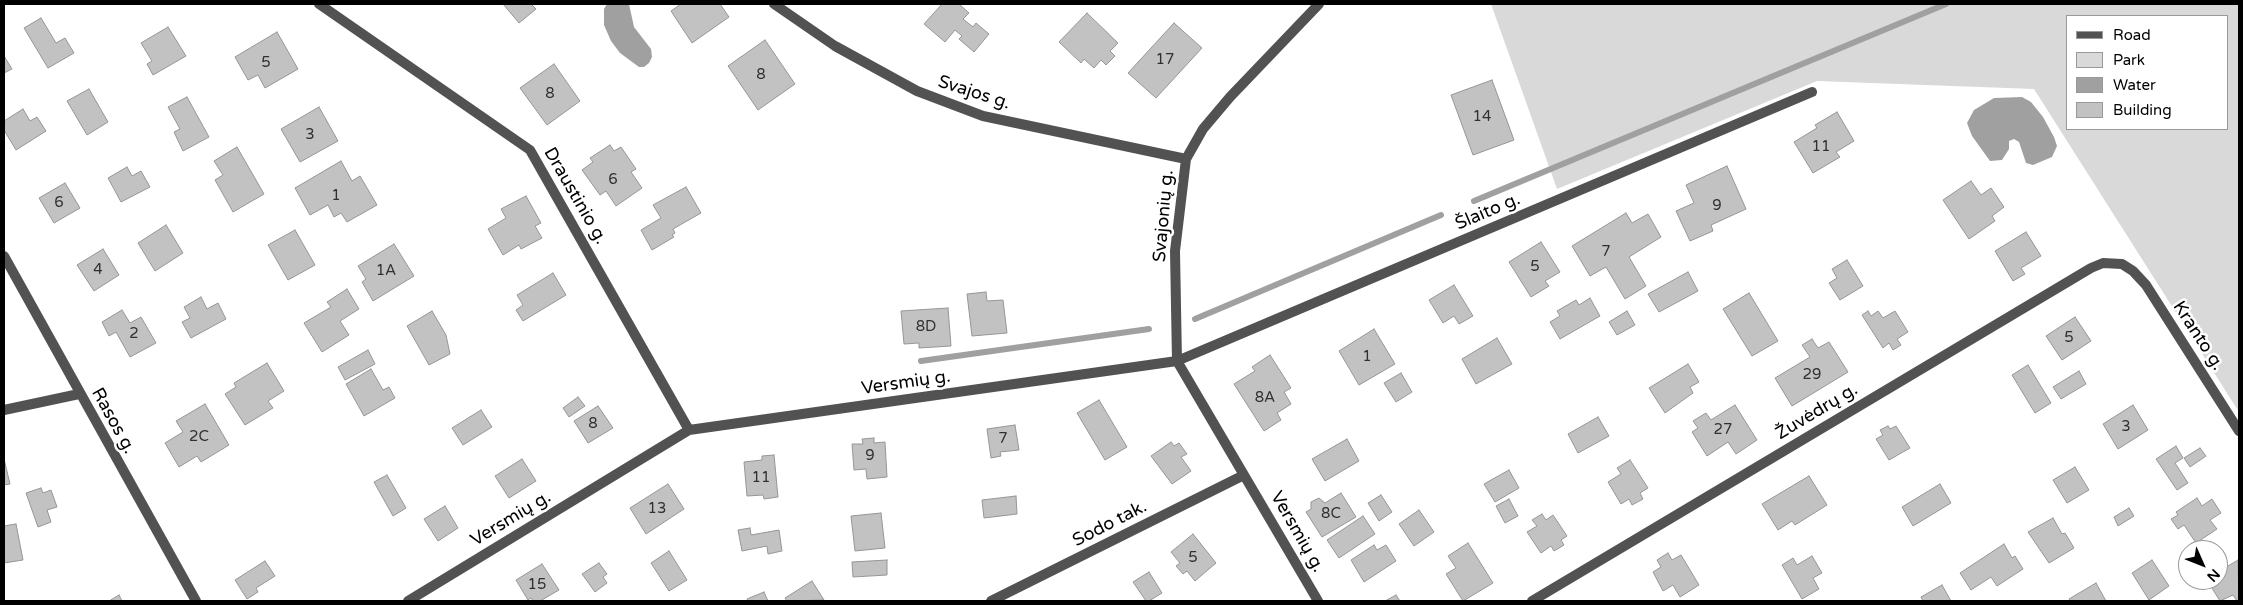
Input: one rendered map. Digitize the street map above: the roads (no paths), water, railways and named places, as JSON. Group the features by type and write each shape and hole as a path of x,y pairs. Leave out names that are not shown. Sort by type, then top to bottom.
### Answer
{"street":[{"name":"Draustinio g.","path":"320,4 530,150 689,430"},
{"name":"Svajos g.","path":"774,4 835,46 925,94 983,116 1186,159"},
{"name":"Svajonių g.","path":"1177,361 1175,251 1186,159 1203,129 1230,97 1319,4"},
{"name":"Šlaito g.","path":"1177,361 1812,92"},
{"name":"Rasos g.","path":"4,256 79,394 196,601"},
{"name":"Žuvėdrų g.","path":"1532,601 2091,268 2103,263 2114,262 2122,264"},
{"name":"Kranto g.","path":"2122,264 2146,285 2239,432"},
{"name":"Versmių g.","path":"408,601 689,430 1177,361 1318,601"},
{"path":"4,410 79,394"},
{"name":"Sodo tak.","path":"991,601 1244,475"}],"water":[{"path":"607,4 629,4 634,27 651,49 652,57 644,67 639,67 620,53 611,41 604,25 604,9"},
{"path":"2022,97 2031,102 2043,117 2054,137 2057,146 2052,157 2033,165 2026,163 2019,142 2014,139 2009,141 2009,149 2002,160 1990,161 1972,136 1967,123 1974,110 1994,98"}],"waterway":[{"path":"1474,201 1946,4"},
{"path":"1195,319 1441,215"},
{"path":"921,361 1149,329"}]}
